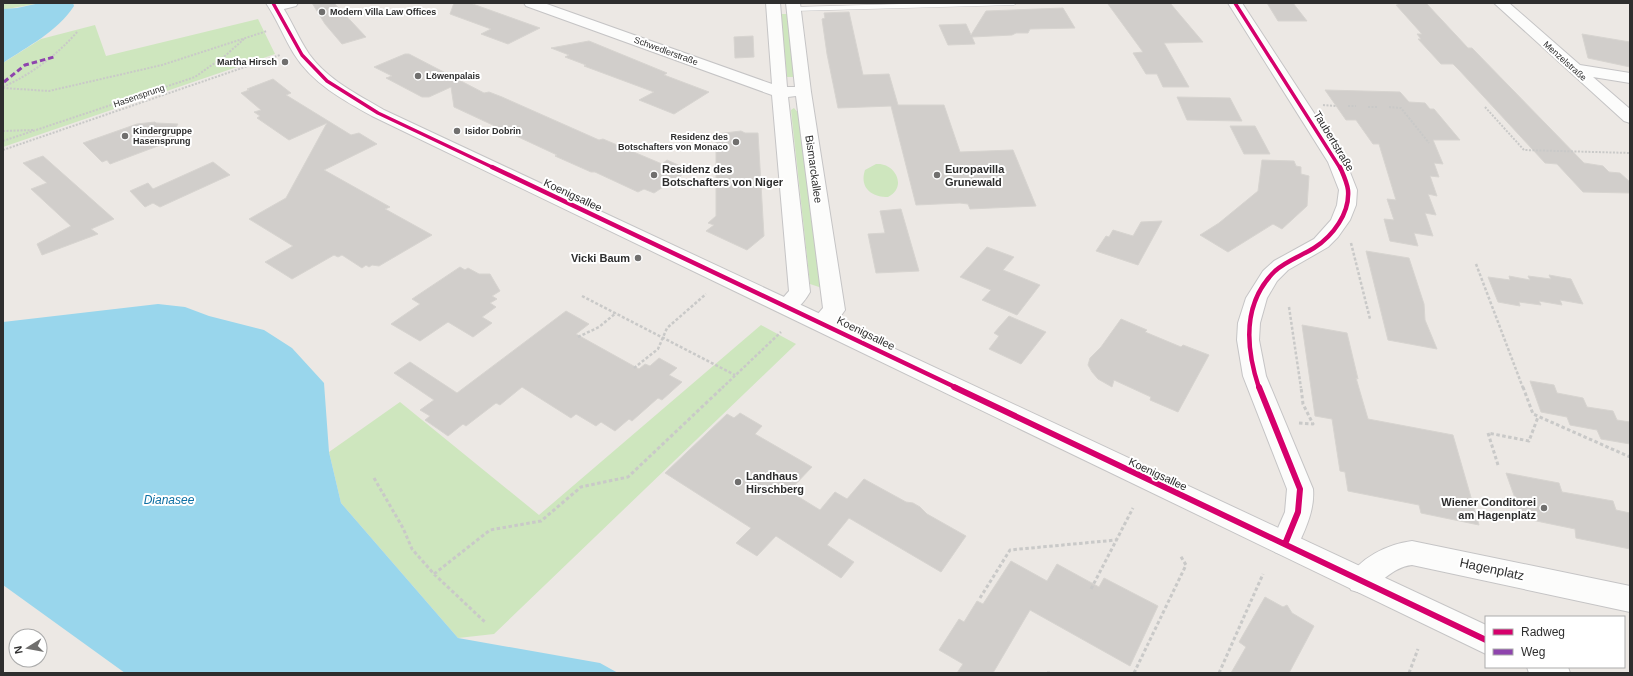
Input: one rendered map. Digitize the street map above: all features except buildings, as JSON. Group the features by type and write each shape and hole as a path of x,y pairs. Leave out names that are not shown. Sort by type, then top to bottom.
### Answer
{"street":[{"path":"274,5 291,3"},
{"name":"Schwedlerstraße","path":"531,3 780,92 803,92"},
{"path":"773,3 780,92 800,292 787,306"},
{"name":"Taubertstraße","path":"1235,3 1337,162 1345,178 1348,192 1343,215 1333,230 1322,242 1285,264 1270,276 1254,305 1249,322 1248,341 1257,382 1281,439 1300,492 1299,507 1285,544"},
{"name":"Menzelstraße","path":"1500,3 1630,118"},
{"name":"Koenigsallee","path":"274,5 300,52 313,68 327,81 353,99 1485,640"},
{"name":"Bismarckallee","path":"793,6 803,92 834,310 821,323"},
{"path":"1574,69 1630,78"},
{"name":"Hagenplatz","path":"1361,581 1389,558 1401,554 1412,553 1630,600"},
{"path":"1544,668 1555,673"}],"lane":[{"name":"Bismarckallee","path":"793,6 1014,3"}],"path":[{"path":"3,87 26,77 48,63 78,31"},
{"path":"3,87 49,91 162,65 267,31"},
{"path":"3,141 195,77 220,60 246,37"},
{"path":"1348,106 1356,106"},
{"path":"1368,107 1377,107"},
{"path":"1389,107 1401,108 1429,143"},
{"path":"1485,107 1524,150 1630,154"},
{"path":"3,131 38,129"},
{"path":"1351,243 1370,319"},
{"path":"1476,264 1533,414 1630,457"},
{"path":"634,368 658,349 667,328 706,294"},
{"path":"582,296 735,375"},
{"path":"1289,307 1303,404 1312,424 1295,423"},
{"path":"578,337 599,327 616,314"},
{"path":"434,574 490,530 541,521 581,487 628,476 781,332"},
{"path":"1498,465 1488,433 1529,441 1538,417"},
{"path":"374,478 403,528 412,549 434,574 486,623"},
{"path":"1091,589 1133,508"},
{"path":"980,598 1010,550 1116,540"},
{"path":"1134,673 1186,565 1180,555"},
{"path":"1219,673 1263,574"},
{"path":"1409,673 1418,650"}],"green space":[{"path":"3,3 40,3 3,9"},
{"path":"781,14 788,14 796,77 787,77"},
{"path":"258,19 275,54 3,147 3,63 41,39 95,25 106,56"},
{"path":"794,108 799,114 822,288 810,284 791,110"},
{"path":"876,164 883,164 889,167 897,176 897,187 894,193 888,197 882,197 872,193 865,186 865,170"},
{"path":"761,325 796,344 494,634 458,638 341,503 329,452 400,402 539,515"}],"water":[{"path":"40,3 73,3 74,6 51,31 3,63 3,9 17,8"},
{"name":"Dianasee","path":"158,304 185,307 209,316 264,330 292,348 324,383 329,452 341,503 458,638 600,663 618,673 125,673 3,585 3,322"}],"marked path":[{"path":"4,82 25,65 54,57"}],"cycle path":[{"path":"273,3 281,15 298,49 309,65 336,88 378,113 1485,640"},
{"path":"1235,3 1337,162 1345,179 1348,190 1347,205 1340,220 1331,233 1315,247 1275,270 1263,286 1257,298 1249,323 1248,340 1250,358 1255,376 1261,395 1300,489 1298,512 1285,544"}],"place":[{"name":"Modern Villa Law Offices","path":"322,12"},
{"name":"Martha Hirsch","path":"285,62"},
{"name":"Löwenpalais","path":"418,76"},
{"name":"Isidor Dobrin","path":"457,131"},
{"name":"Kindergruppe Hasensprung","path":"125,136"},
{"name":"Residenz des Botschafters von Monaco","path":"736,142"},
{"name":"Residenz des Botschafters von Niger","path":"654,175"},
{"name":"Europavilla Grunewald","path":"937,175"},
{"name":"Vicki Baum","path":"638,258"},
{"name":"Landhaus Hirschberg","path":"738,482"},
{"name":"Wiener Conditorei am Hagenplatz","path":"1544,508"}]}
